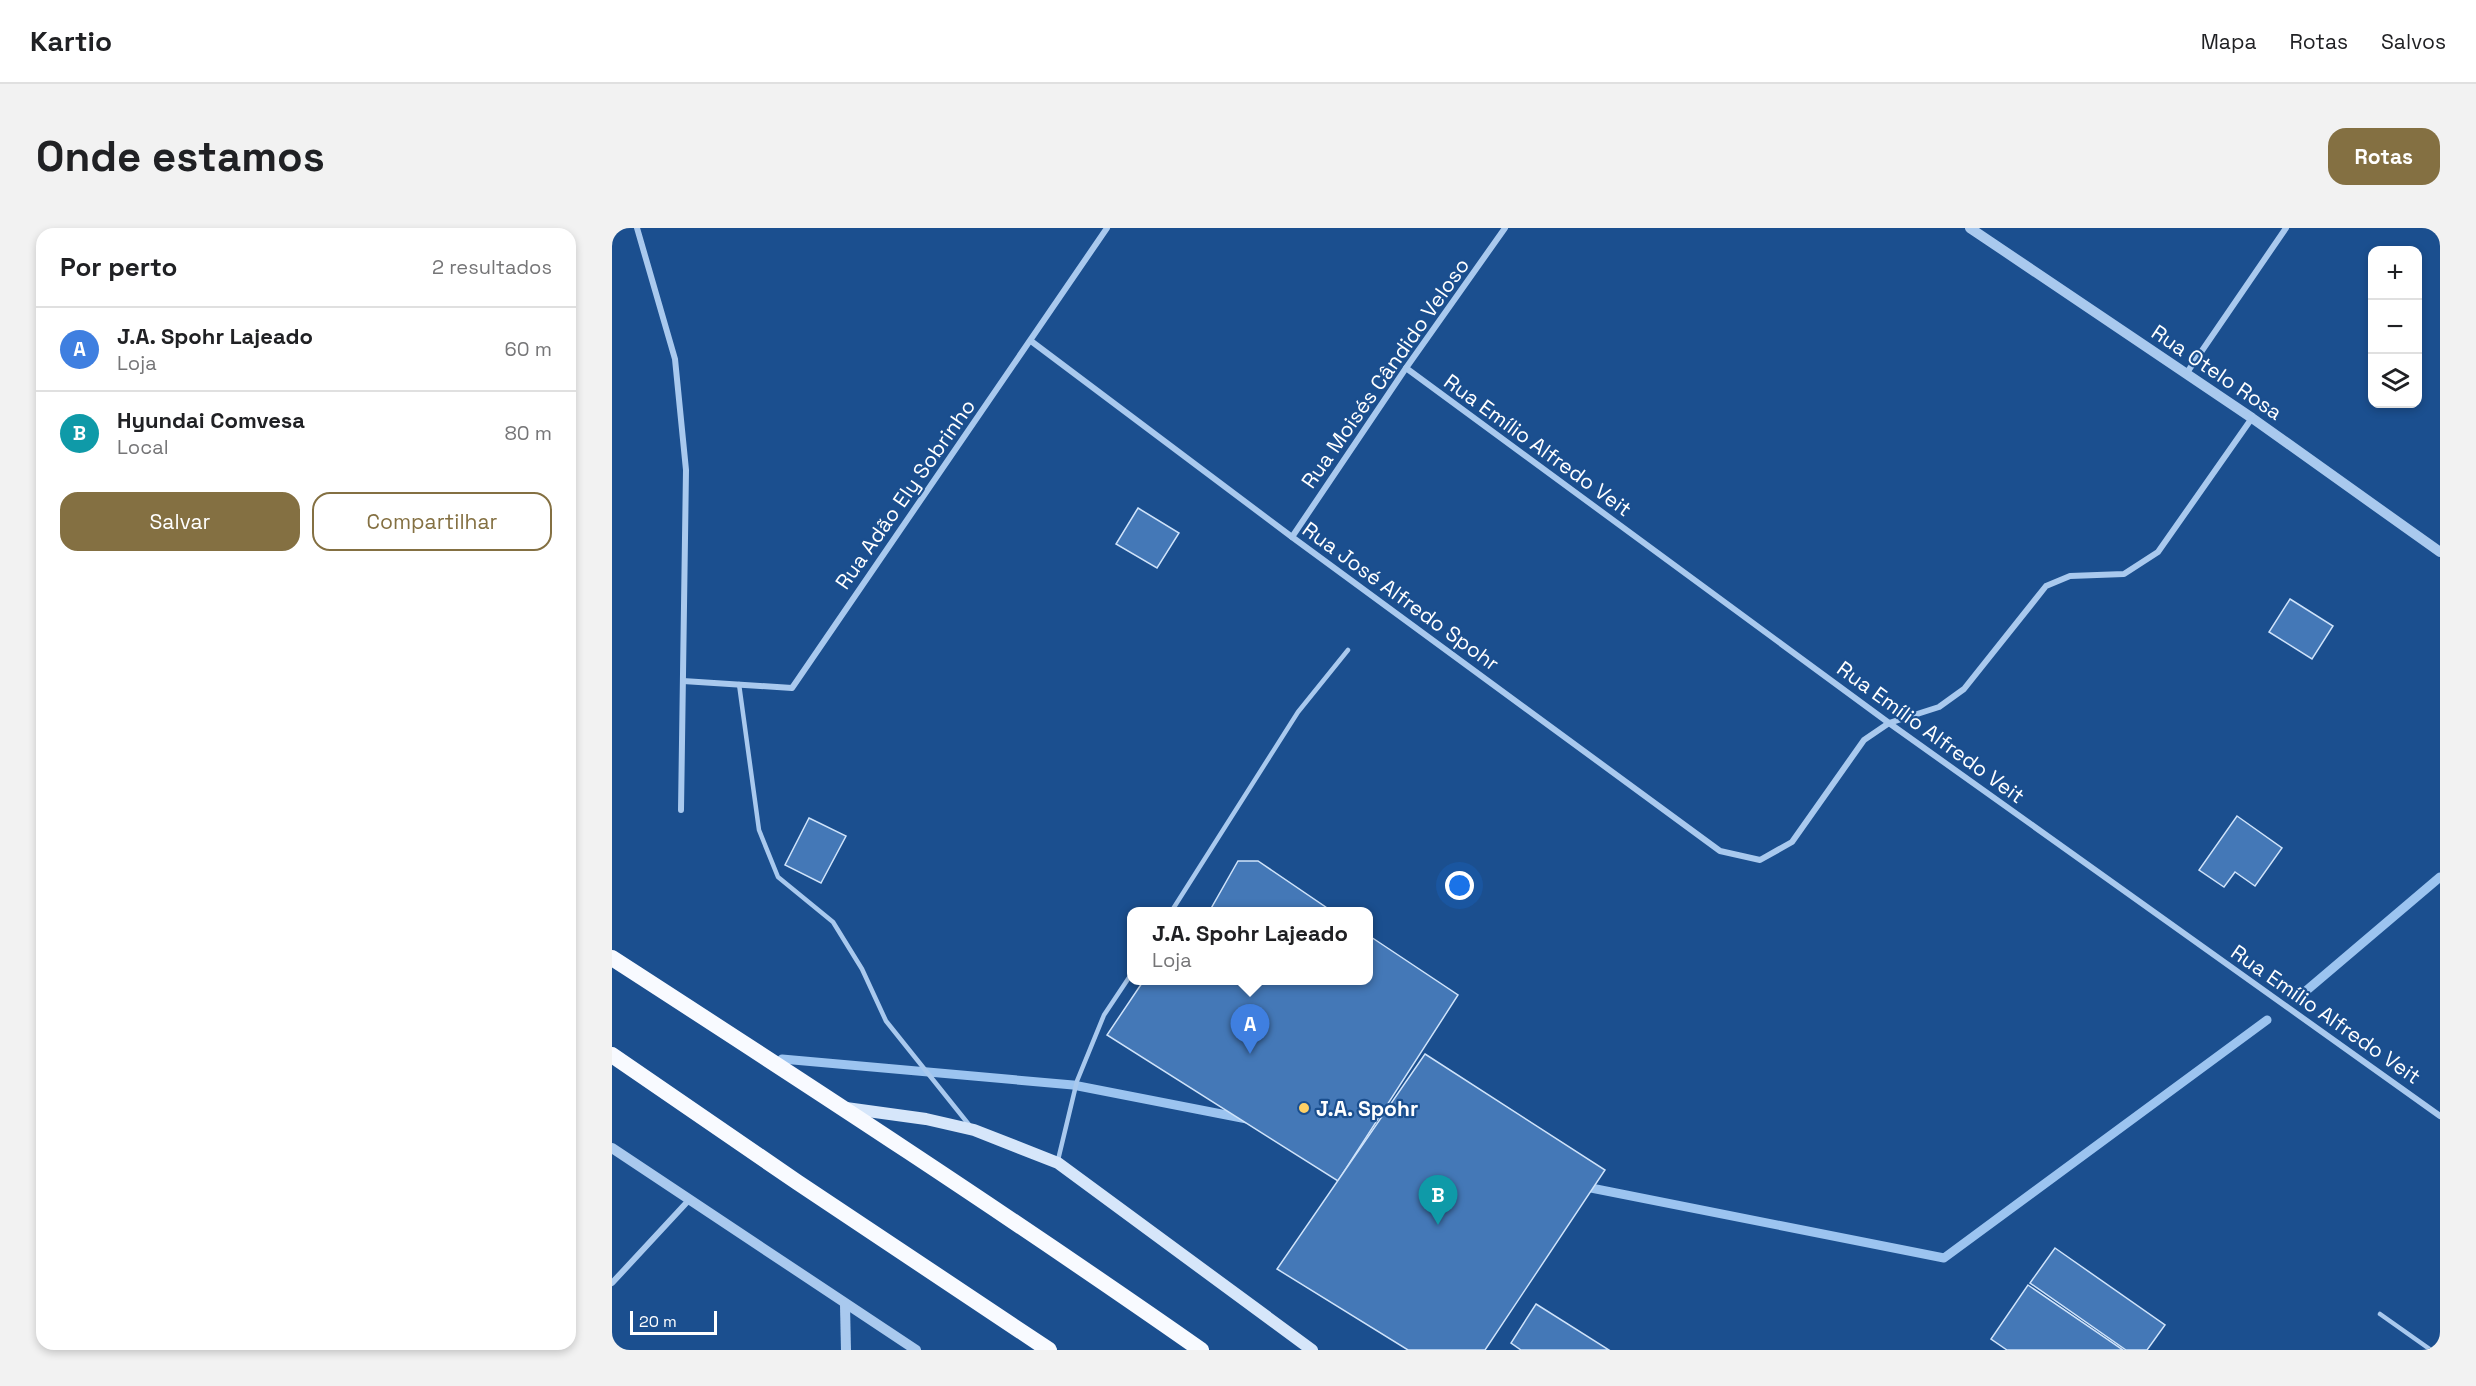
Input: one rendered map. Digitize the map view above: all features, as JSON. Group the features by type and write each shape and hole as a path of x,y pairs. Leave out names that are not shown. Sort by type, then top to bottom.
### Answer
{"highway":[{"path":"612,958 842,1107 1104,1282 1201,1350"},
{"path":"612,1055 1049,1350"}],"main road":[{"path":"842,1107 926,1119 974,1130 1058,1163 1312,1350"}],"street":[{"path":"637,228 675,359 686,470 681,810"},
{"name":"Rua Adão Ely Sobrinho","path":"683,681 792,688 1107,228"},
{"name":"Rua Moisés Cândido Veloso","path":"1292,537 1406,368 1505,228"},
{"name":"Rua Otelo Rosa","path":"1970,228 2253,418 2440,552"},
{"path":"2186,374 2286,228"},
{"name":"Rua José Alfredo Spohr","path":"1031,340 1292,537 1720,850 1760,860 1792,842 1864,740 1889,723"},
{"name":"Rua Emílio Alfredo Veit","path":"1406,368 1889,723 2440,1116"},
{"path":"1889,723 1939,707 1964,689 2046,586 2070,576 2124,574 2158,552 2253,418"},
{"path":"612,1148 845,1305 916,1350"},
{"path":"612,1283 689,1200"},
{"path":"845,1305 846,1350"}],"lane":[{"path":"1174,907 1298,712 1348,650"},
{"path":"739,684 759,830 778,877 833,922 862,969 886,1022 974,1130"},
{"path":"1058,1163 1077,1081 1104,1015 1127,979"},
{"path":"2380,1314 2431,1350"}],"building":[{"path":"1138,508 1179,533 1157,568 1116,544"},
{"path":"2290,599 2333,626 2312,659 2269,632"},
{"path":"2237,816 2282,848 2255,886 2235,872 2224,887 2199,870"},
{"path":"809,818 846,836 821,883 785,865"},
{"path":"1238,861 1258,861 1326,907 1212,907"},
{"name":"J.A. Spohr","path":"1373,938 1458,995 1338,1181 1107,1035 1141,985 1373,985"},
{"path":"1425,1054 1605,1170 1485,1350 1408,1350 1277,1269"},
{"path":"2055,1248 2165,1325 2147,1350 2126,1350 2030,1283"},
{"path":"2028,1285 2123,1350 2007,1350 1991,1339"},
{"path":"1536,1304 1609,1350 1521,1350 1511,1343"}],"waterway":[{"path":"2307,990 2440,877"},
{"path":"1581,1186 1944,1258 2267,1020"},
{"path":"782,1059 1073,1085 1247,1119"}],"place":[{"name":"J.A. Spohr Lajeado","path":"1250,1054"},
{"name":"J.A. Spohr","path":"1304,1108"},
{"name":"Hyundai Comvesa","path":"1438,1225"}]}
